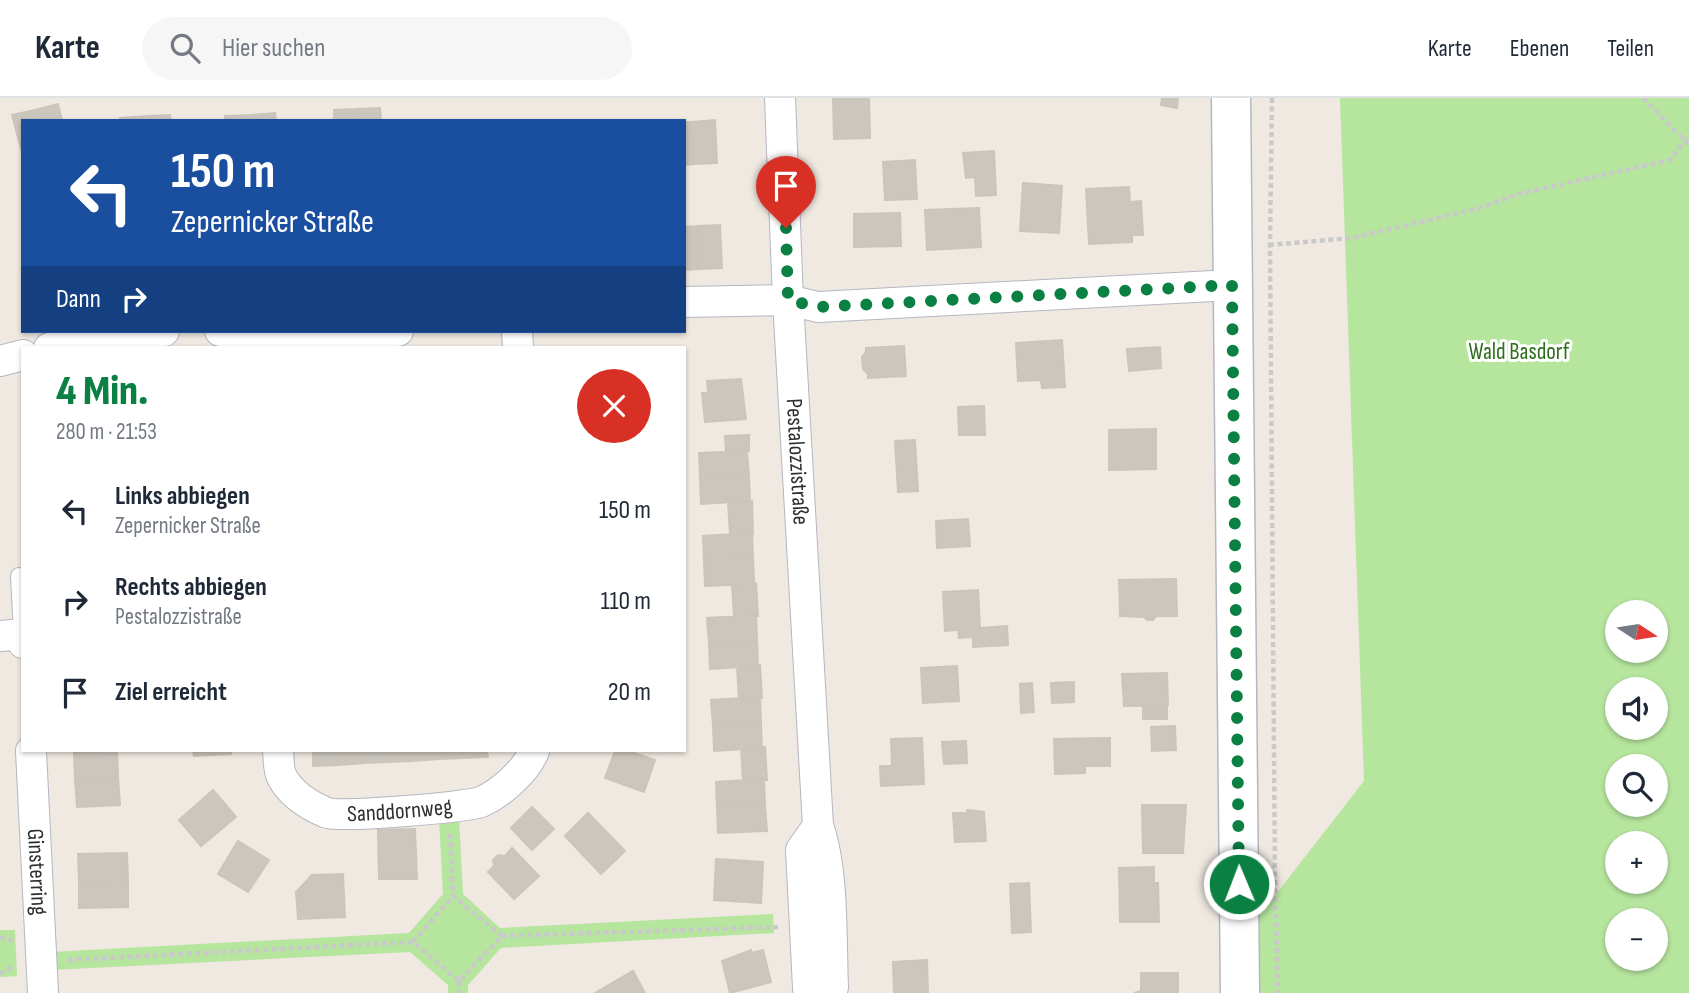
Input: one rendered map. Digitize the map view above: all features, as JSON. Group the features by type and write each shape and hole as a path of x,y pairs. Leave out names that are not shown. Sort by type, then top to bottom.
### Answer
{"main road":[{"path":"1231,98 1240,993"}],"street":[{"name":"Pestalozzistraße","path":"780,98 788,300 818,826 825,846 831,938 831,993"},
{"path":"686,302 788,300 818,307 1232,285"},
{"path":"57,346 109,333"},
{"path":"237,338 367,333"},
{"path":"0,361 21,356"},
{"path":"0,636 21,634"},
{"name":"Ginsterring","path":"31,752 28,958 43,993"},
{"name":"Sanddornweg","path":"278,752 281,776 293,791 299,798 330,814 449,808 481,802 509,783 530,760 534,752"},
{"path":"811,993 808,988 801,850 818,826"}],"lane":[{"path":"19,576 21,615"}],"path":[{"path":"1272,98 1270,245 1278,993"},
{"path":"1643,98 1689,148"},
{"path":"1270,245 1352,239 1476,209 1518,194 1670,160 1689,135"},
{"path":"413,942 453,896 449,808"},
{"path":"453,896 502,936 806,926"},
{"path":"459,981 502,936"},
{"path":"0,937 13,939 28,958"},
{"path":"0,974 28,958 413,942 459,981 460,993"}],"green space":[{"name":"Wald Basdorf","path":"1340,98 1689,98 1689,993 1253,993 1252,925 1364,781"},
{"path":"459,817 463,894 500,928 773,914 774,933 501,948 468,985 468,993 448,993 448,985 410,952 52,970 51,952 409,933 443,894 439,818"},
{"path":"0,930 15,930 17,976 0,977"}],"building":[{"path":"833,98 869,98 870,138 834,139"},
{"path":"1162,98 1178,98 1177,108 1161,105"},
{"path":"58,104 62,119 37,119 35,110"},
{"path":"380,108 381,119 358,119 357,109"},
{"path":"357,109 358,119 334,119 334,110"},
{"path":"35,110 37,119 21,119 21,149 12,115"},
{"path":"275,113 276,119 252,119 252,115"},
{"path":"170,115 171,119 147,119 147,116"},
{"path":"252,115 252,119 225,119 225,116"},
{"path":"147,116 147,119 120,118"},
{"path":"715,120 717,163 694,164 692,122"},
{"path":"686,122 692,122 694,164 686,165"},
{"path":"994,151 996,195 976,196 975,177 966,178 963,153"},
{"path":"915,160 917,199 885,200 883,162"},
{"path":"1023,183 1062,186 1059,233 1020,231"},
{"path":"1129,187 1130,202 1141,201 1143,235 1132,235 1132,242 1089,244 1086,189"},
{"path":"979,208 981,247 927,250 925,210"},
{"path":"900,213 901,246 854,247 854,214"},
{"path":"720,225 722,268 699,269 697,226"},
{"path":"697,226 699,269 686,270 686,227"},
{"path":"1062,340 1065,387 1042,388 1041,380 1018,381 1016,343"},
{"path":"904,346 906,376 868,378 863,369 862,357 866,348"},
{"path":"1160,347 1161,368 1129,371 1127,349"},
{"path":"741,379 746,419 705,422 702,393 708,393 707,381"},
{"path":"984,406 985,435 959,435 958,407"},
{"path":"1156,429 1156,469 1109,470 1109,430"},
{"path":"749,435 749,451 726,452 725,436"},
{"path":"915,440 918,491 898,492 895,441"},
{"path":"747,451 749,476 700,479 699,453"},
{"path":"749,476 750,501 701,504 700,479"},
{"path":"752,501 753,534 730,534 728,502"},
{"path":"968,519 970,546 937,548 936,521"},
{"path":"752,533 753,558 704,561 703,536"},
{"path":"753,558 754,584 705,586 704,561"},
{"path":"1176,579 1177,616 1156,616 1153,620 1147,620 1144,617 1120,616 1119,580"},
{"path":"756,583 758,616 734,616 732,585"},
{"path":"978,590 980,628 1007,626 1008,645 973,647 973,637 959,638 958,630 945,631 943,592"},
{"path":"756,615 757,640 709,643 707,618"},
{"path":"757,640 758,666 710,669 709,643"},
{"path":"760,665 762,698 739,699 737,667"},
{"path":"957,666 959,701 923,703 921,668"},
{"path":"1167,673 1168,705 1124,706 1122,674"},
{"path":"1074,682 1074,702 1052,703 1051,683"},
{"path":"1032,683 1034,712 1021,713 1020,684"},
{"path":"760,697 761,723 713,725 711,700"},
{"path":"1167,705 1167,719 1143,719 1143,706"},
{"path":"761,723 762,748 714,751 713,725"},
{"path":"1175,726 1176,750 1152,751 1151,727"},
{"path":"922,738 924,784 881,786 880,766 892,766 891,739"},
{"path":"1110,738 1110,766 1085,766 1085,773 1055,774 1054,739"},
{"path":"966,741 967,763 944,764 942,742"},
{"path":"765,747 767,780 743,780 741,749"},
{"path":"74,752 117,752 118,777 75,780"},
{"path":"193,752 231,752 231,754 194,756"},
{"path":"313,752 337,752 338,765 313,766"},
{"path":"337,752 363,752 364,763 338,765"},
{"path":"363,752 388,752 388,762 364,763"},
{"path":"388,752 413,752 413,761 388,762"},
{"path":"413,752 438,752 438,759 413,761"},
{"path":"438,752 463,752 463,758 438,759"},
{"path":"463,752 487,752 488,757 463,758"},
{"path":"615,752 632,752 655,760 644,792 605,778"},
{"path":"118,777 120,805 77,807 75,780"},
{"path":"764,779 765,805 717,807 716,782"},
{"path":"213,790 236,817 201,846 179,820"},
{"path":"765,805 767,831 718,833 717,807"},
{"path":"1142,805 1186,805 1183,853 1143,853"},
{"path":"532,807 554,829 532,850 511,828"},
{"path":"967,810 984,812 986,841 955,842 953,813 967,813"},
{"path":"588,813 625,851 601,874 565,836"},
{"path":"415,829 417,879 379,879 378,830"},
{"path":"238,841 269,860 248,892 218,874"},
{"path":"512,848 539,876 514,899 488,872 494,866 493,860 498,855 505,856"},
{"path":"127,853 128,880 79,881 78,854"},
{"path":"716,859 763,862 761,903 714,900"},
{"path":"1154,867 1154,883 1158,883 1159,922 1120,922 1119,868"},
{"path":"343,874 345,917 298,919 296,892 312,875"},
{"path":"128,880 128,907 79,908 79,881"},
{"path":"1029,883 1031,932 1012,933 1010,884"},
{"path":"751,950 752,953 763,950 771,982 730,993 722,961"},
{"path":"927,960 928,993 894,993 893,962"},
{"path":"633,971 645,993 595,993"},
{"path":"1141,973 1178,973 1178,993 1134,993 1141,991"}],"route":[{"path":"786,228 788,300 818,307 1232,285 1239,884"}]}
